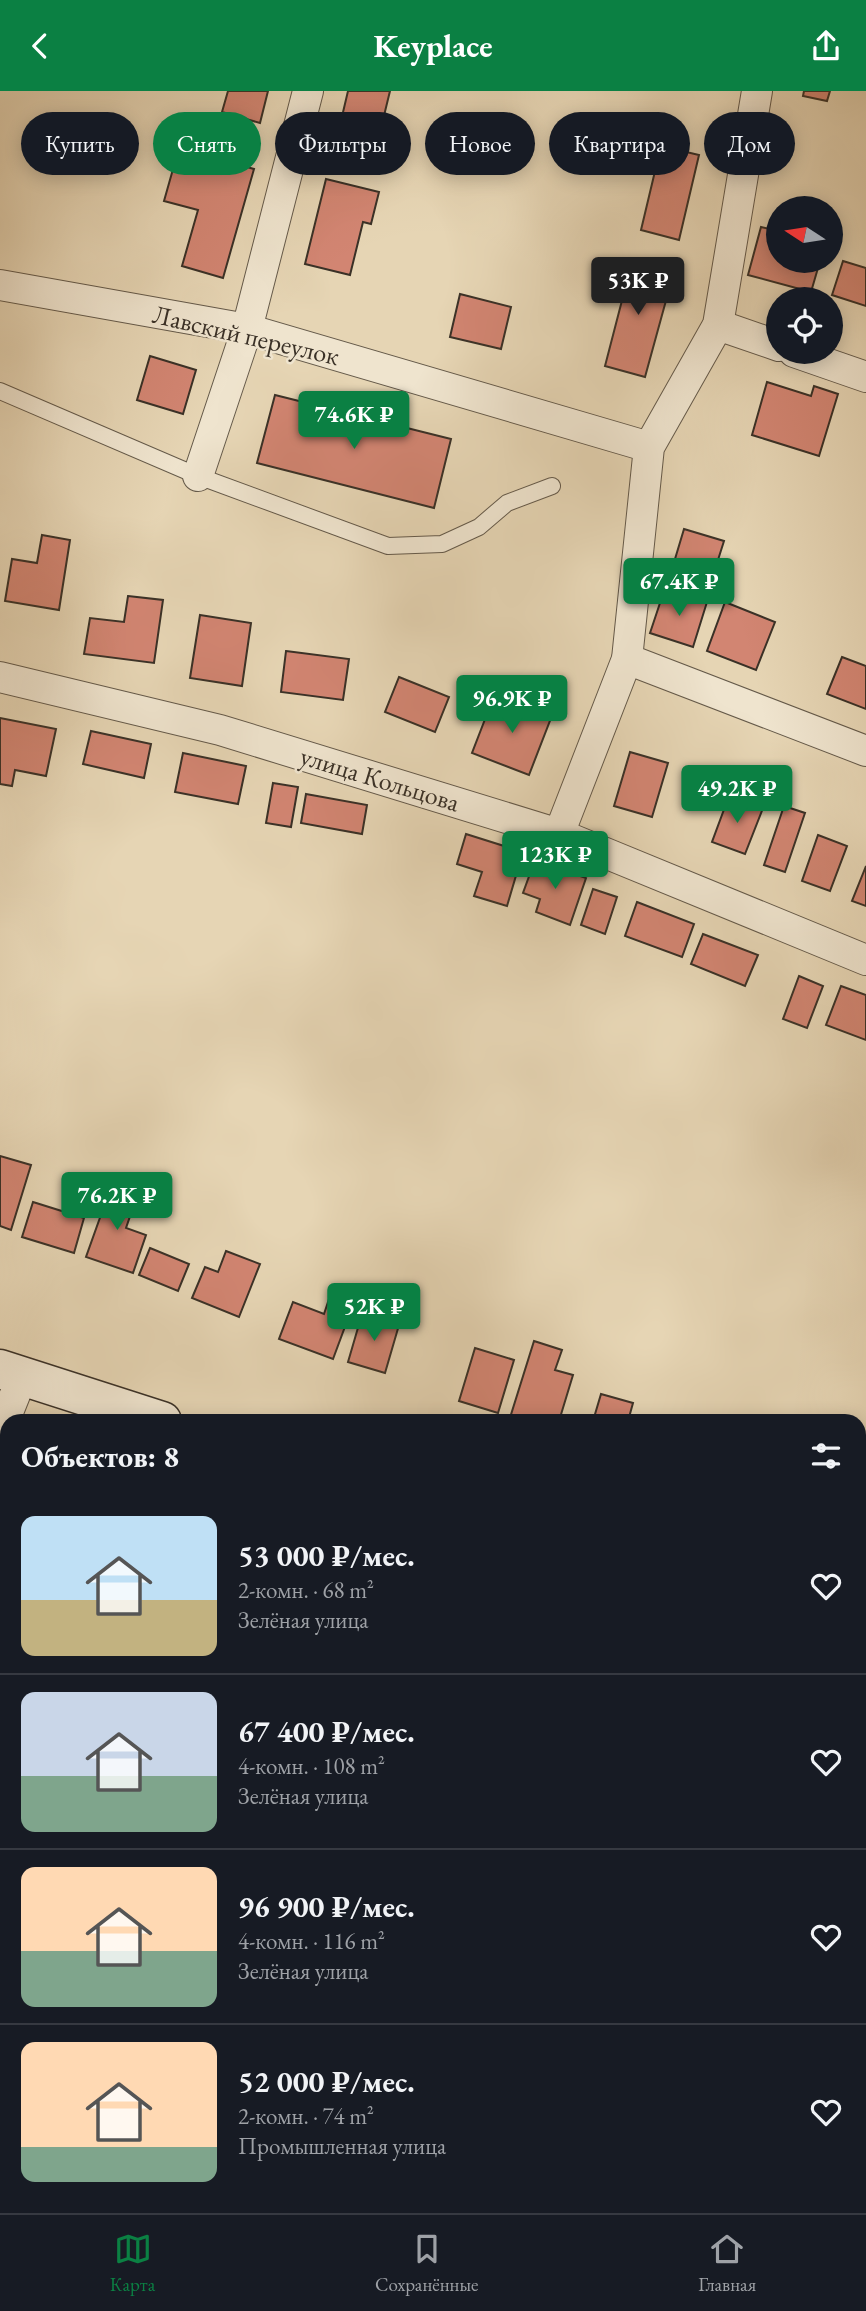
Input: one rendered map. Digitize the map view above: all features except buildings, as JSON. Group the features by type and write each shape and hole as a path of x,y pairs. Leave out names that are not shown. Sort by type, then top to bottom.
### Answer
{"street":[{"path":"198,476 247,330 309,91"},
{"path":"559,834 627,659 649,447 718,325 757,91"},
{"name":"Лавский переулок","path":"0,285 247,330 649,447"},
{"path":"718,325 766,342"},
{"path":"829,364 866,377"},
{"path":"627,659 866,751"},
{"name":"улица Кольцова","path":"0,677 220,730 559,834 866,960"},
{"path":"3,1414 11,1373 140,1414"}],"lane":[{"path":"0,391 198,476 388,546 442,544 478,527 507,503 552,485"}]}
